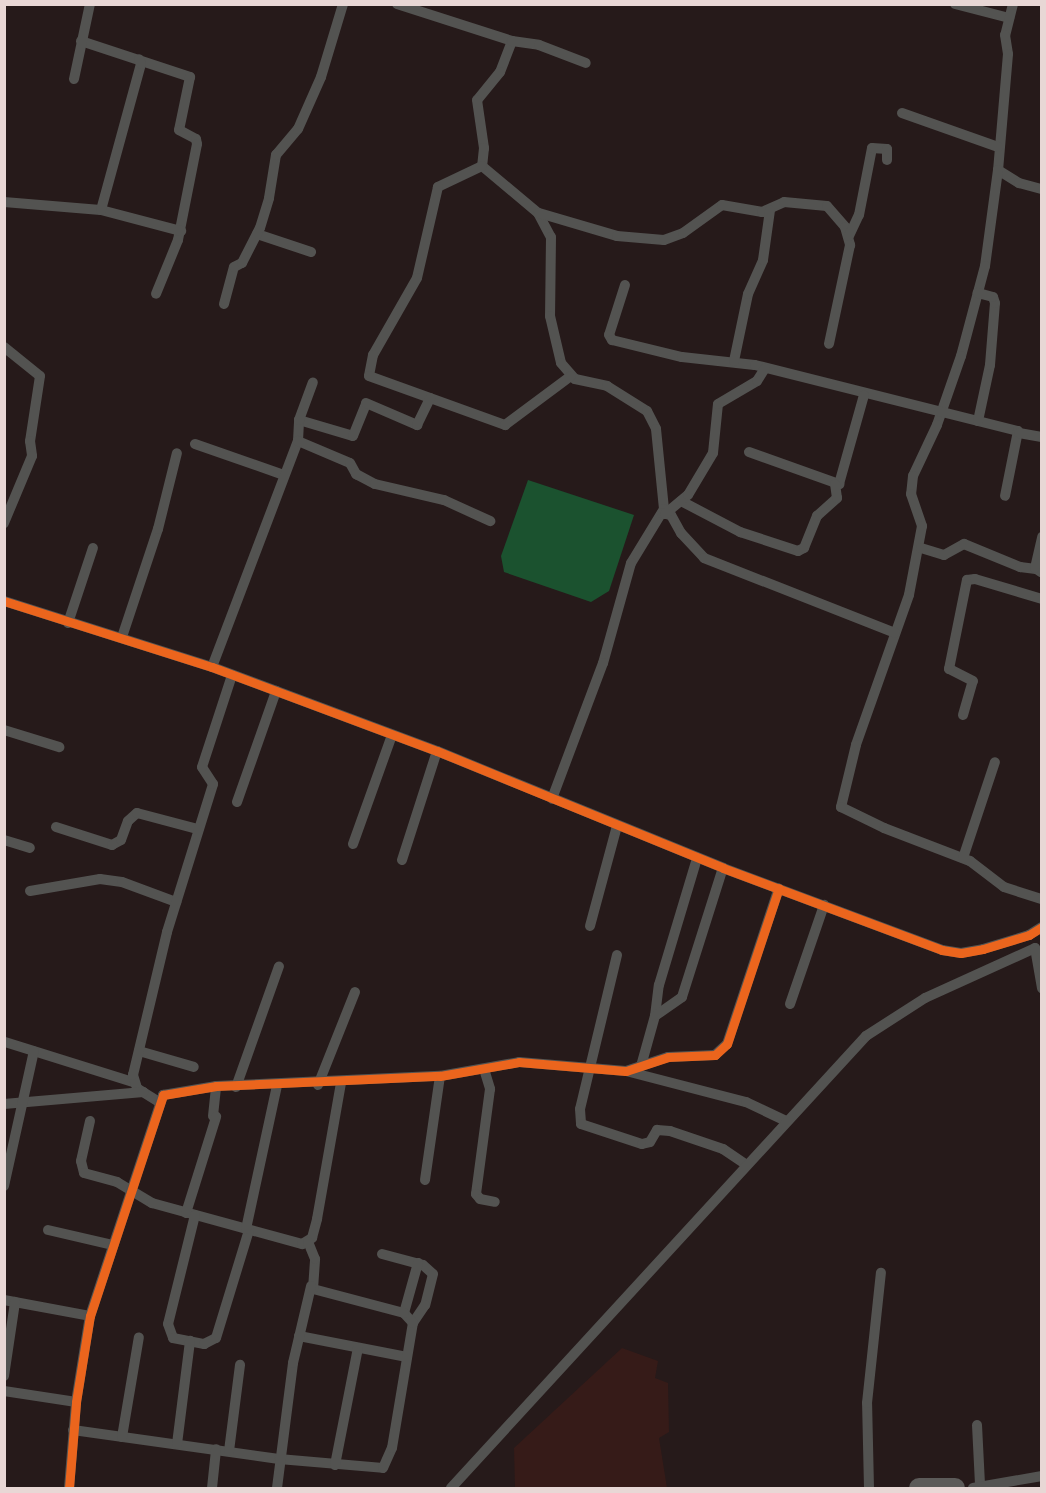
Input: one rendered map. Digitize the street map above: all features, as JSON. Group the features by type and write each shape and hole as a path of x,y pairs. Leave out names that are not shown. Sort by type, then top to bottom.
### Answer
{"highway":[{"path":"919,1488 955,1488"}],"street":[{"path":"74,79 90,4"},
{"path":"224,304 234,267 242,263 257,234 270,198 276,155 303,120 343,4"},
{"path":"397,4 512,40 539,45 586,63"},
{"path":"955,4 1010,18"},
{"path":"1013,4 998,147 998,170 978,293 942,410 913,476 911,494 922,520 921,548 895,633 856,746 841,807 884,828 963,858 987,870 1004,887 1041,899"},
{"path":"482,166 484,147 477,100 500,72 512,40"},
{"path":"81,41 189,77 179,130 196,139 197,144 181,231 156,294"},
{"path":"101,210 142,61"},
{"path":"902,112 998,147"},
{"path":"829,344 849,251 849,236 859,215 872,148 887,149 887,160"},
{"path":"482,166 538,213 617,236 664,240 683,233 722,205 770,210 784,202 828,206 849,236"},
{"path":"482,166 438,187 417,278 373,355 369,376 505,425 571,376"},
{"path":"998,170 1019,183 1041,189"},
{"path":"4,202 101,210 181,231"},
{"path":"734,361 748,294 763,260 770,210"},
{"path":"538,213 553,244 549,305 554,347 571,376 611,388 652,418 664,483 664,513"},
{"path":"257,234 311,252"},
{"path":"625,285 610,339 681,357 734,361 765,368 864,394 942,410 1019,433 1041,437"},
{"path":"978,293 993,297 996,303 990,364 978,421"},
{"path":"4,347 40,376 30,441 32,456 4,523"},
{"path":"552,799 603,663 631,563 664,513 681,501 716,448 718,404 757,381 765,368"},
{"path":"212,667 298,441 299,420 313,382"},
{"path":"835,484 842,479 864,394"},
{"path":"299,420 353,436 366,403 417,424 430,398"},
{"path":"1005,496 1019,433"},
{"path":"298,441 350,463 356,474 375,484 444,500 490,521"},
{"path":"195,444 284,475"},
{"path":"749,452 835,484"},
{"path":"122,637 158,529 177,453"},
{"path":"681,501 740,532 798,551 804,548 817,516 837,498 835,484"},
{"path":"664,513 672,516 681,533 704,558 895,633"},
{"path":"921,548 944,555 964,544 1020,567 1039,571 1041,537"},
{"path":"68,623 93,548"},
{"path":"963,715 973,682 949,669 967,580 975,579 1041,599"},
{"path":"4,601 212,667 437,751 697,858 951,952 970,952 1029,935 1041,927"},
{"path":"133,1082 176,902 197,829 213,784 202,767 232,675"},
{"path":"237,802 276,692"},
{"path":"4,730 59,747"},
{"path":"353,844 392,735"},
{"path":"402,860 437,751"},
{"path":"963,858 995,762"},
{"path":"56,827 112,845 121,840 128,821 137,813 197,829"},
{"path":"590,926 617,826"},
{"path":"4,840 30,848"},
{"path":"641,1066 655,1017 659,985 697,858"},
{"path":"655,1017 681,997 723,868"},
{"path":"30,891 100,879 122,882 176,902"},
{"path":"626,1071 668,1057 709,1056 725,1049 779,888"},
{"path":"790,1004 824,906"},
{"path":"1029,935 1038,946 1041,988"},
{"path":"451,1488 745,1164 866,1036 886,1021 933,994 1038,946"},
{"path":"617,955 579,1114 585,1127 642,1144 650,1142 657,1130 670,1131 723,1149 745,1164"},
{"path":"236,1086 279,966"},
{"path":"318,1084 355,992"},
{"path":"5,1042 133,1082 143,1092 159,1102"},
{"path":"4,1186 34,1051"},
{"path":"139,1051 194,1067"},
{"path":"69,1488 76,1402 90,1316 144,1161 159,1102 170,1091 216,1086 277,1086 440,1076 537,1062 626,1071 746,1102 786,1121"},
{"path":"484,1069 490,1089 476,1194 480,1199 495,1202"},
{"path":"424,1180 440,1076"},
{"path":"277,1488 279,1459 299,1336 315,1259 308,1242 317,1219 341,1083"},
{"path":"216,1086 214,1117 168,1324 169,1335 204,1344 216,1338 248,1229 277,1086"},
{"path":"4,1104 143,1092"},
{"path":"90,1121 81,1170 117,1182 131,1194 191,1214 295,1243 308,1242"},
{"path":"48,1230 113,1245"},
{"path":"74,1430 334,1465 377,1469 387,1464 413,1323 425,1305 433,1280 429,1269 418,1263 382,1254"},
{"path":"404,1312 418,1263"},
{"path":"869,1488 867,1403 881,1273"},
{"path":"311,1286 323,1294 404,1312 413,1323"},
{"path":"4,1376 10,1301 90,1316"},
{"path":"299,1336 407,1357"},
{"path":"122,1437 138,1337"},
{"path":"177,1444 190,1341"},
{"path":"334,1465 358,1348"},
{"path":"229,1451 240,1365"},
{"path":"4,1391 76,1402"},
{"path":"977,1425 977,1487 1041,1476"},
{"path":"212,1488 216,1449"}],"shaded area":[{"path":"528,480 634,515 609,591 591,602 504,572 501,556"},
{"path":"622,1348 658,1361 655,1378 668,1383 669,1432 659,1438 667,1488 515,1488 514,1448"}],"cycle path":[{"path":"4,601 212,667 437,751 723,868 942,950 961,953 983,949 1029,935 1042,927"},
{"path":"69,1488 76,1402 90,1316 163,1095 216,1086 440,1076 519,1062 626,1071 668,1057 715,1055 727,1044 779,888"}]}
